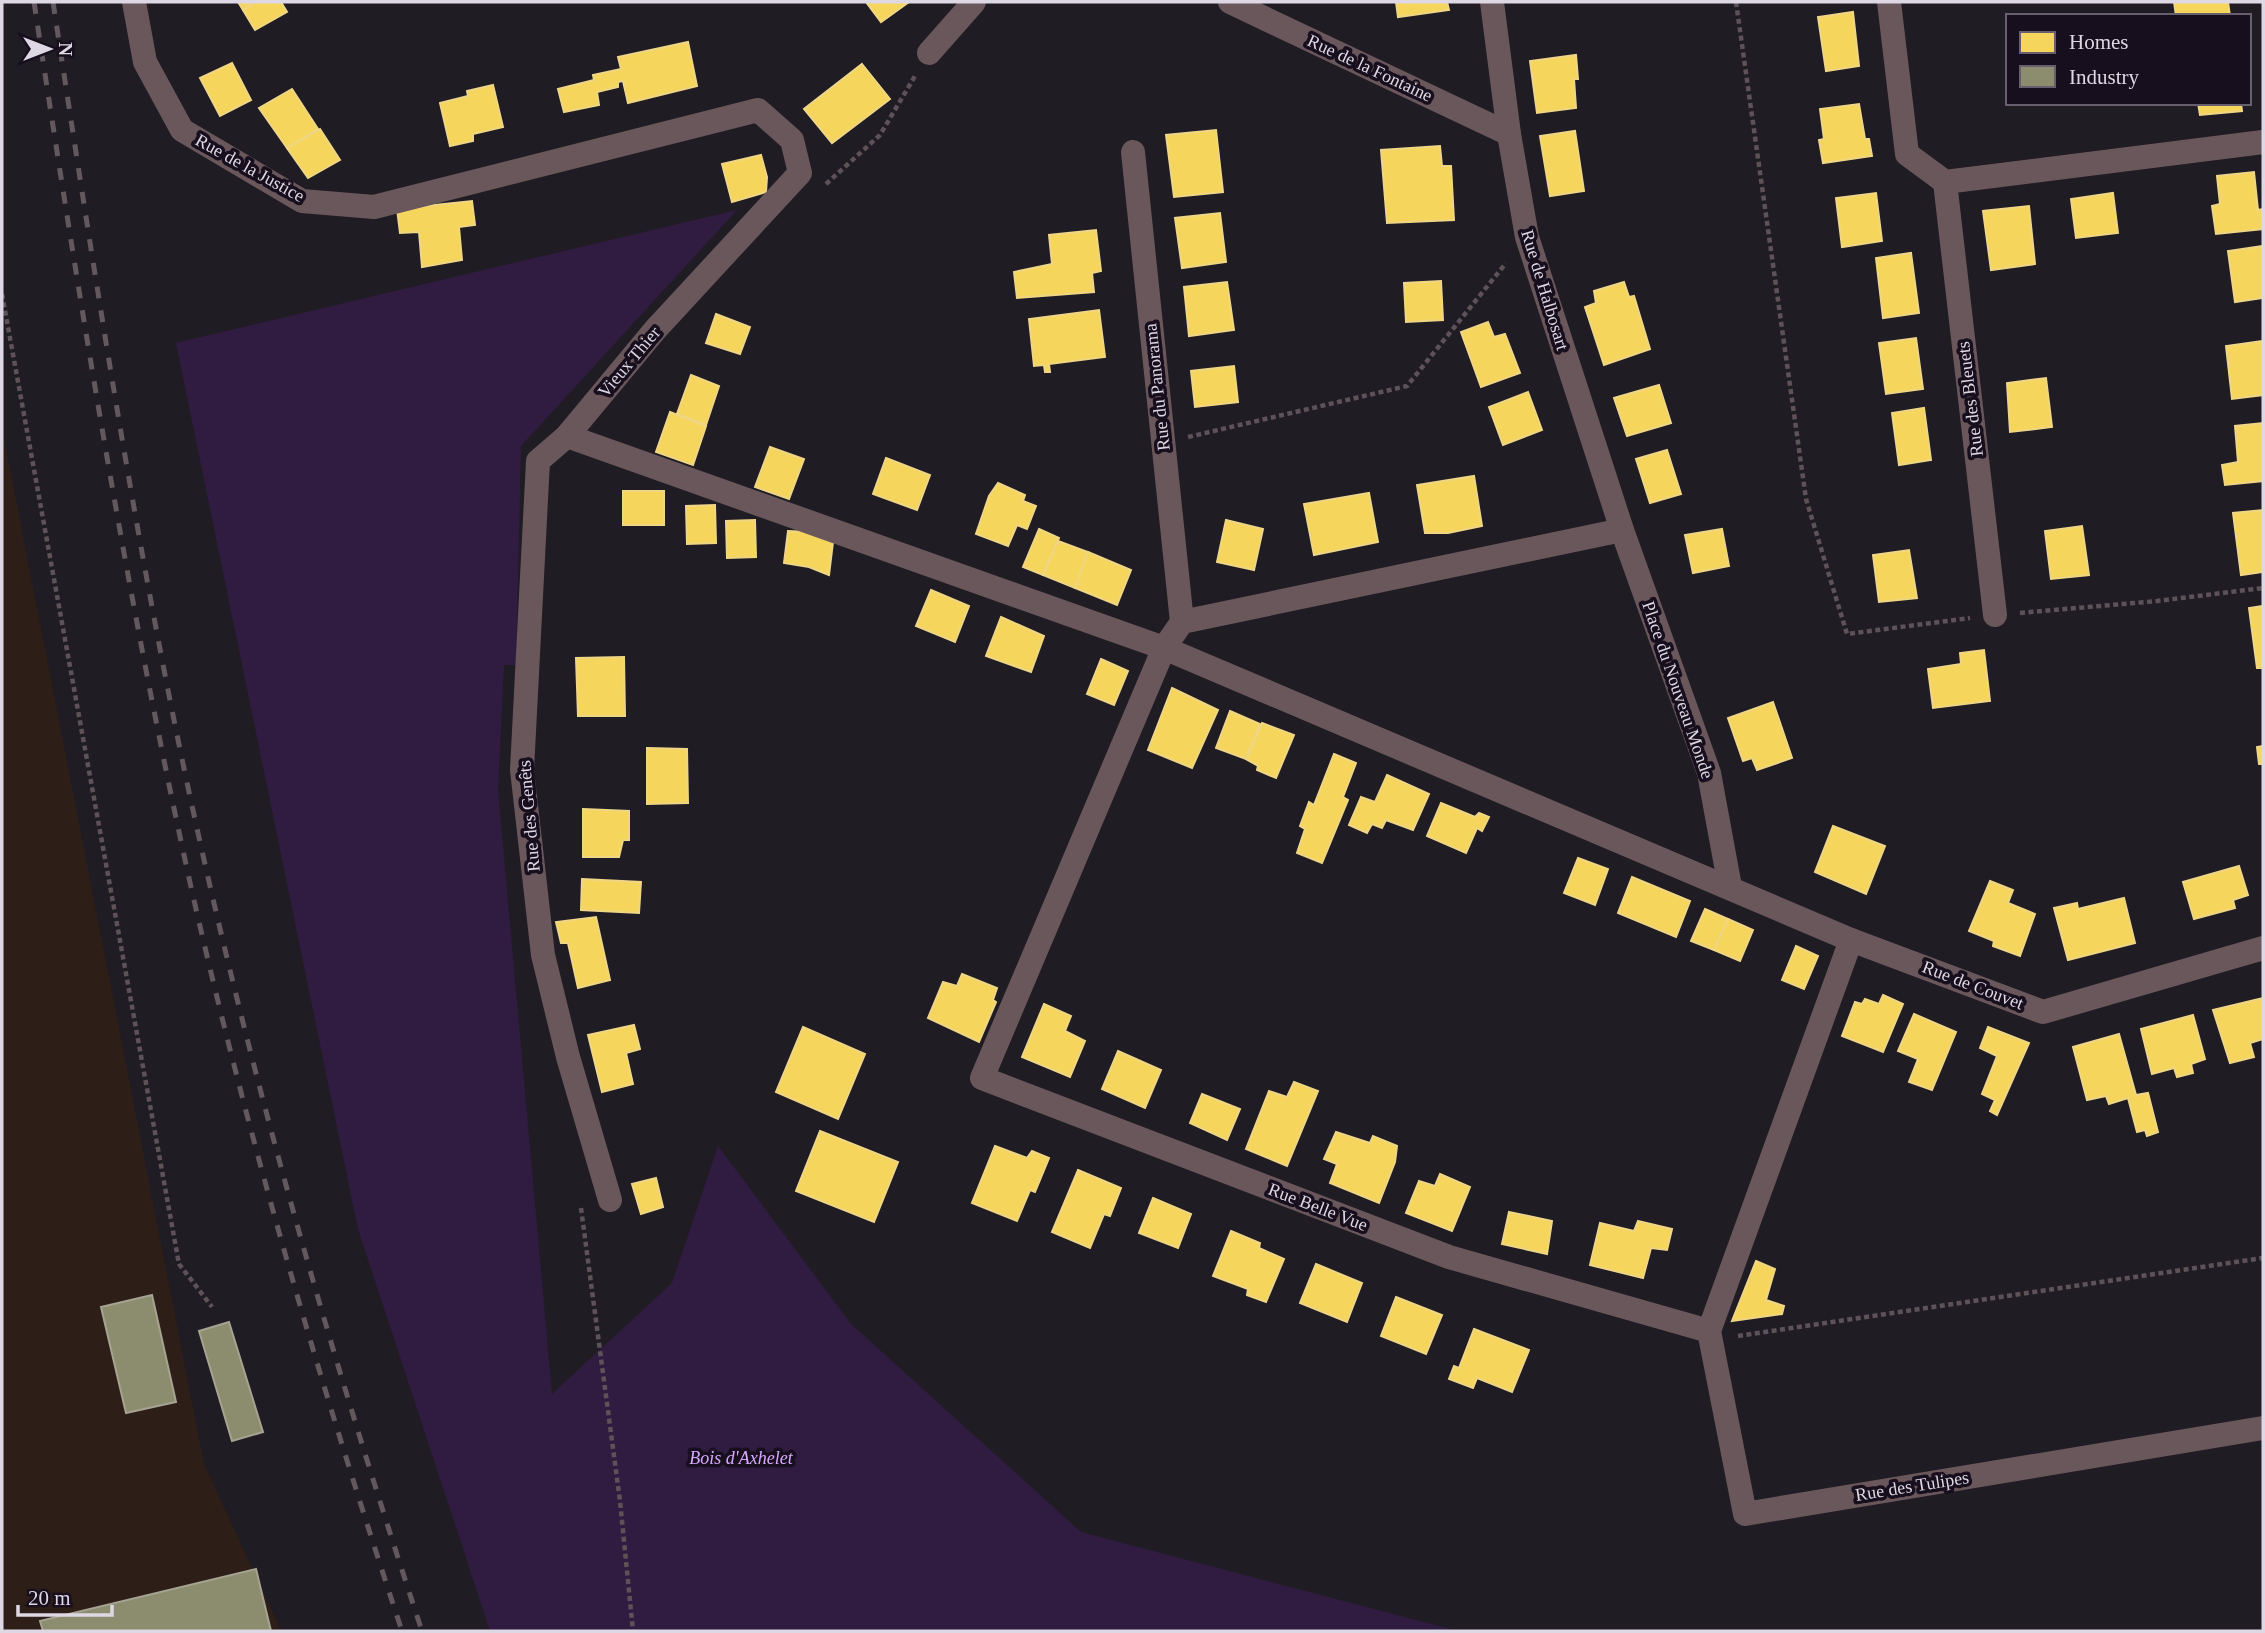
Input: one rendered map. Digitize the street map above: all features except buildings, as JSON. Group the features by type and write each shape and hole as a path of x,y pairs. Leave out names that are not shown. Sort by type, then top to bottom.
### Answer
{"street":[{"name":"Rue de la Justice","path":"134,2 145,62 182,130 302,201 374,207"},
{"path":"929,53 974,2"},
{"name":"Rue de la Fontaine","path":"1230,2 1509,134"},
{"name":"Rue de Halbosart","path":"1492,2 1509,134 1527,237 1622,530"},
{"path":"1889,2 1907,153 1945,182 2263,142"},
{"name":"Vieux Thier","path":"374,207 758,110 792,140 800,173 655,330 567,436"},
{"name":"Rue du Panorama","path":"1133,152 1182,622"},
{"name":"Rue des Bleuets","path":"1945,182 1995,615"},
{"path":"567,436 1164,648 1730,887"},
{"name":"Rue des Genêts","path":"567,436 538,461 523,770 542,955 610,1200"},
{"path":"1164,648 1182,622 1622,530"},
{"name":"Place du Nouveau Monde","path":"1622,530 1709,773 1730,887"},
{"name":"Rue Belle Vue","path":"1164,648 982,1078 1449,1257 1709,1331"},
{"name":"Rue de Couvet","path":"1730,887 1851,940 2043,1012 2263,948"},
{"path":"1709,1331 1851,940"},
{"name":"Rue des Tulipes","path":"1709,1331 1745,1514 2263,1428"}],"path":[{"path":"1736,2 1806,499 1847,634 1995,615 2157,601 2263,588"},
{"path":"818,191 880,135 929,53"},
{"path":"1163,443 1407,386 1527,237"},
{"path":"2,295 179,1264 212,1307"},
{"path":"580,1202 620,1501 633,1631"},
{"path":"1709,1331 1724,1339 2263,1258"}],"shaded area":[{"path":"2,428 204,1464 281,1631 2,1631"}],"green space":[{"name":"Bois d'Axhelet","path":"737,210 521,446 516,665 504,665 498,790 552,1394 672,1283 718,1146 851,1324 1081,1532 1458,1631 490,1631 358,1229 176,343"}],"railway":[{"path":"34,2 86,335 125,556 191,887 261,1169 343,1447 402,1631"},
{"path":"53,2 121,433 168,690 193,809 249,1047 280,1165 348,1399 422,1631"}]}
